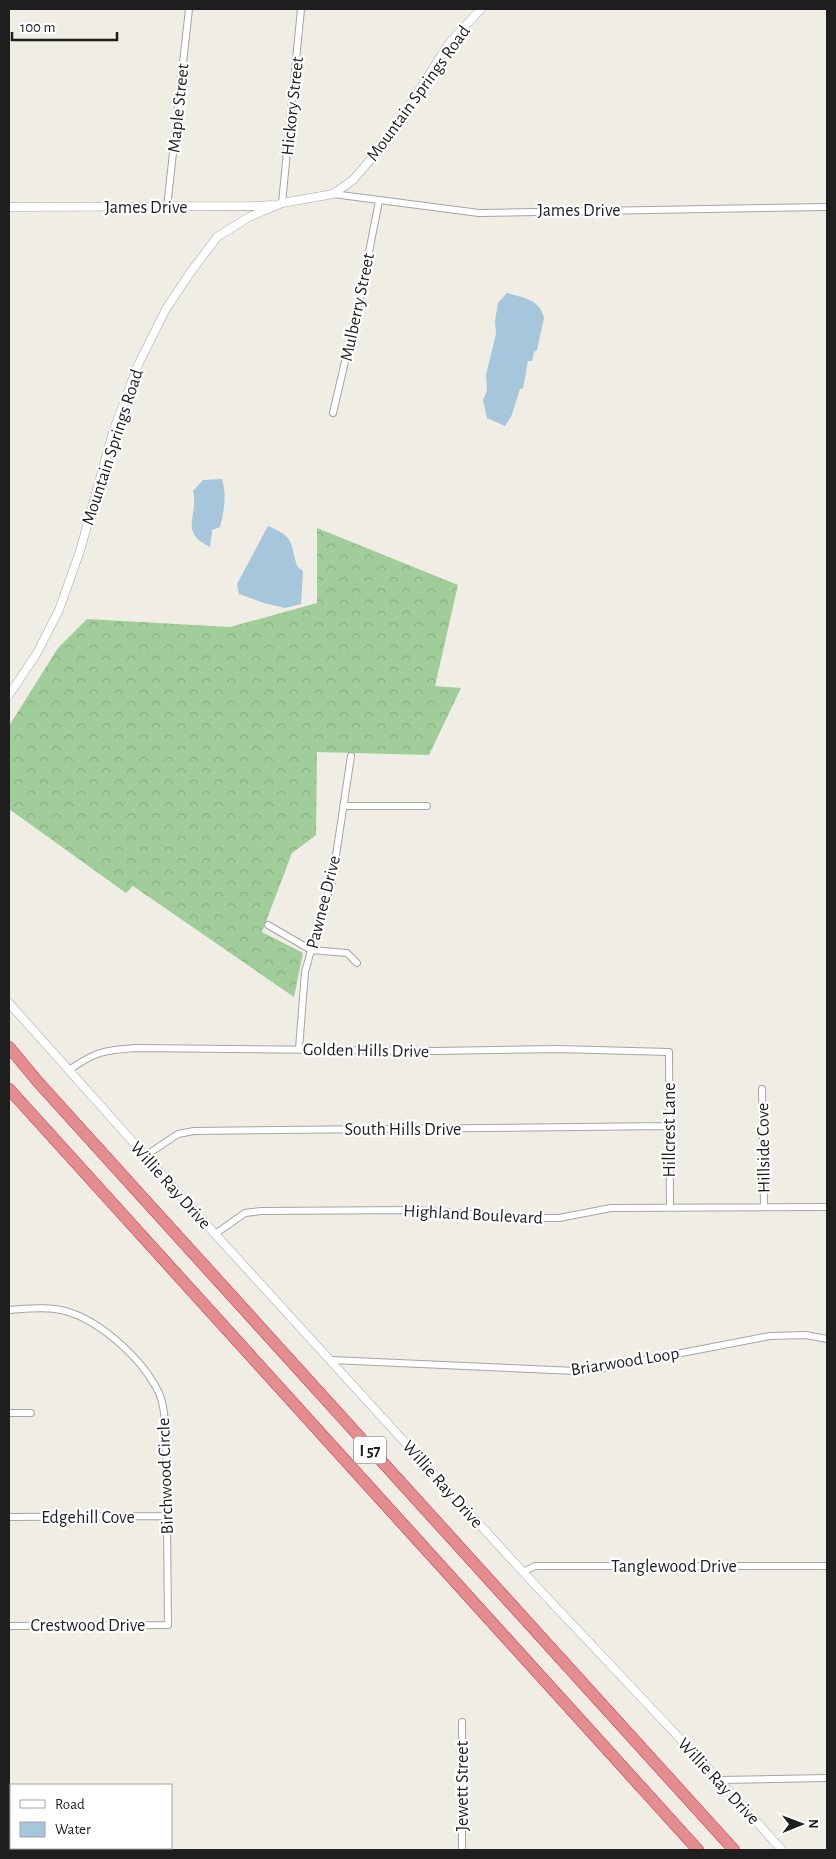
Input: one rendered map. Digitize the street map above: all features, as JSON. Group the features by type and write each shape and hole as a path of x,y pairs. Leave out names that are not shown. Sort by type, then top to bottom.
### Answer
{"highway":[{"name":"I 57","path":"9,1047 44,1090 734,1850"},
{"name":"I 57","path":"9,1089 698,1850"},
{"path":"714,1828 742,1850"}],"street":[{"name":"Maple Street","path":"167,207 189,9"},
{"name":"Hickory Street","path":"282,204 301,9"},
{"name":"Mountain Springs Road","path":"9,695 36,653 59,610 80,552 113,432 138,365 166,309 217,237 249,217 282,204 333,194 352,180 388,139 450,42 481,9"},
{"name":"James Drive","path":"333,194 480,212 827,207"},
{"name":"Mulberry Street","path":"333,413 361,293 379,201"},
{"name":"James Drive","path":"9,207 167,207 282,204"},
{"name":"Pawnee Drive","path":"299,1049 305,972 332,882 352,756"},
{"path":"343,806 427,806"},
{"path":"268,925 311,950 347,953 357,962"},
{"name":"Willie Ray Drive","path":"9,1003 215,1234 523,1572 719,1780 782,1850"},
{"name":"Golden Hills Drive","path":"69,1070 88,1057 108,1050 161,1047 434,1051 558,1049 669,1052"},
{"name":"Hillcrest Lane","path":"669,1052 670,1207"},
{"name":"Hillside Cove","path":"762,1089 764,1206"},
{"name":"South Hills Drive","path":"145,1156 178,1134 194,1130 669,1126"},
{"name":"Highland Boulevard","path":"215,1234 245,1213 261,1210 415,1210 527,1218 559,1218 611,1208 827,1207"},
{"name":"Birchwood Circle","path":"9,1310 56,1309 88,1320 115,1340 147,1371 160,1396 166,1427 168,1625"},
{"name":"Briarwood Loop","path":"331,1360 576,1371 593,1370 770,1336 806,1336 827,1339"},
{"path":"9,1413 31,1413"},
{"name":"Edgehill Cove","path":"9,1517 166,1516"},
{"name":"Tanglewood Drive","path":"523,1572 535,1566 827,1566"},
{"name":"Crestwood Drive","path":"9,1626 168,1625"},
{"name":"Jewett Street","path":"462,1722 462,1850"},
{"path":"719,1780 827,1778"}],"green space":[{"path":"317,528 458,585 435,686 461,688 429,755 317,752 316,835 292,853 262,932 303,953 294,997 133,886 126,893 9,809 9,726 58,648 87,619 230,627 317,603"}],"water":[{"path":"507,293 535,303 544,318 537,350 534,352 532,361 528,361 523,388 520,389 511,417 505,426 487,418 483,400 487,391 486,375 496,334 495,321 498,303"},
{"path":"222,479 225,497 223,515 220,527 212,530 210,547 200,541 192,529 193,491 203,480"},
{"path":"268,526 287,537 292,545 297,566 303,571 301,604 285,608 239,594 237,584"}]}
